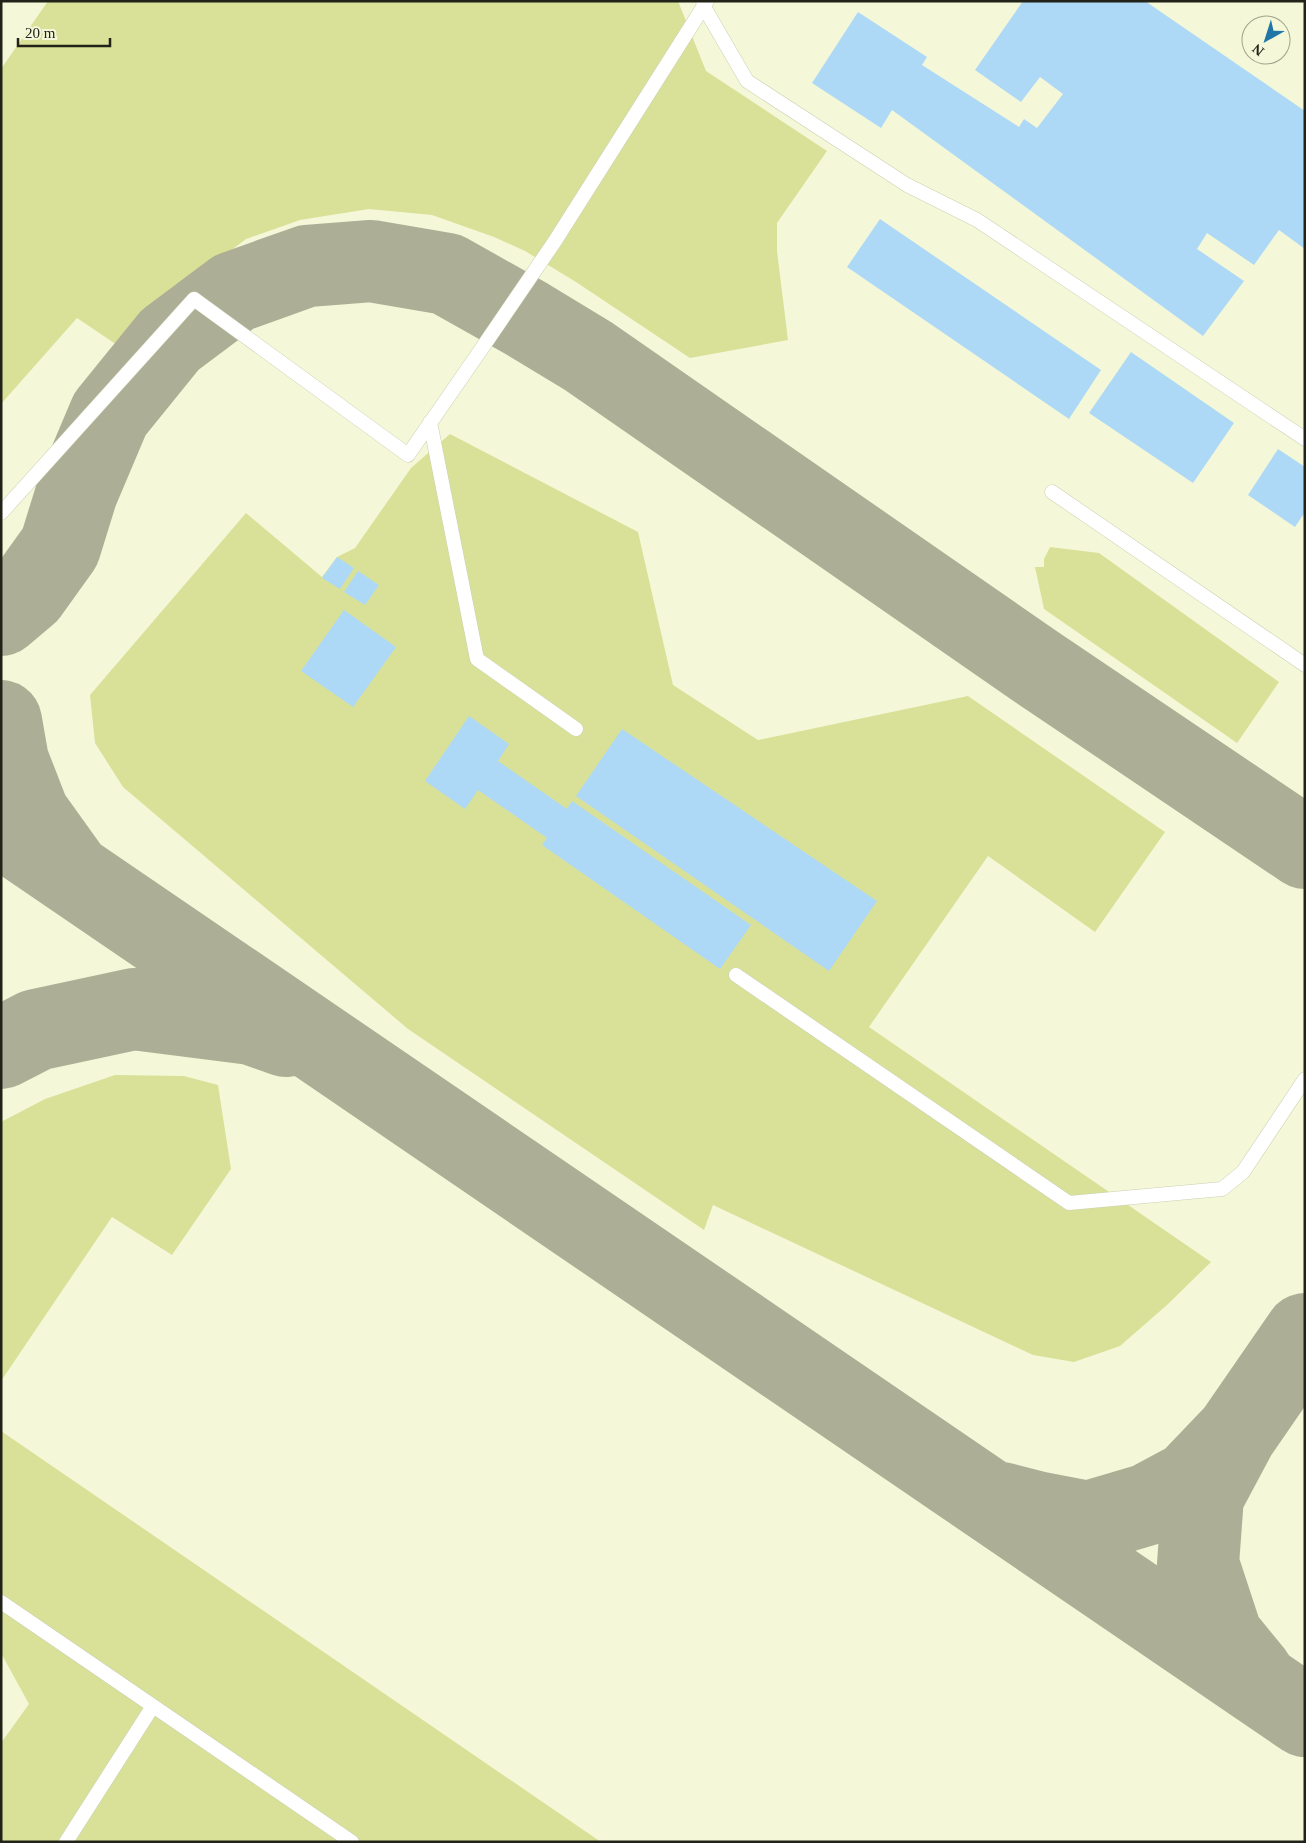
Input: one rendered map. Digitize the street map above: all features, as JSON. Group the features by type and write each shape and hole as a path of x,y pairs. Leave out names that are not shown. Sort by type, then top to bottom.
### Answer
{"lane":[{"path":"1,513 194,299 408,455 555,241 705,3 747,81 907,185 977,220 1305,439"},
{"path":"430,422 477,659 576,729"},
{"path":"1052,492 1305,665"},
{"path":"736,975 1069,1203 1222,1189 1243,1172 1305,1079"},
{"path":"1,1602 352,1842"},
{"path":"66,1842 153,1706"}],"green space":[{"path":"48,1 678,1 706,71 827,151 777,223 777,251 788,340 690,358 576,282 525,251 494,237 432,215 369,209 300,220 246,239 196,277 154,315 123,349 77,318 1,404 1,69"},
{"path":"450,434 638,532 673,685 758,740 968,696 1165,832 1095,932 988,856 869,1027 1211,1262 1167,1305 1120,1346 1074,1362 1033,1355 713,1205 704,1230 408,1029 123,787 95,743 90,695 246,513 322,577 337,557 355,548 411,468"},
{"path":"1050,547 1099,553 1279,682 1237,743 1044,609 1035,567 1044,567 1044,559"},
{"path":"115,1075 184,1076 218,1085 231,1169 172,1255 112,1217 1,1381 1,1122 45,1099"},
{"path":"1,1431 601,1842 1,1842 1,1743 29,1704 1,1653"}],"building":[{"path":"1023,1 1145,1 1305,111 1305,249 1279,230 1254,265 1207,233 1197,249 1244,281 1203,336 892,110 881,128 812,83 858,12 927,57 922,65 1019,127 1024,119 1037,128 1063,94 1040,77 1021,102 975,70"},
{"path":"880,219 1101,370 1069,419 847,267"},
{"path":"1131,352 1234,423 1193,483 1089,413"},
{"path":"1278,449 1305,467 1305,512 1295,527 1248,495"},
{"path":"337,557 354,568 340,589 322,578"},
{"path":"358,571 379,585 365,605 344,592"},
{"path":"344,610 396,647 353,707 301,671"},
{"path":"469,716 509,744 498,761 567,809 572,801 751,925 720,969 542,845 547,838 478,790 465,809 425,781"},
{"path":"622,729 877,901 829,971 576,796"}],"taxiway":[{"path":"1,615 27,593 60,547 77,492 110,414 170,340 234,292 307,266 371,261 447,274 588,356 1035,666 1305,848"},
{"path":"1,721 8,761 29,815 67,868"},
{"path":"1,826 1305,1716"},
{"path":"1,1048 36,1030 134,1009 252,1024 286,1036"},
{"path":"1253,1675 1222,1637 1198,1564 1203,1496 1236,1434 1305,1334"},
{"path":"1001,1503 1088,1522 1149,1504 1190,1482 1233,1437"}]}
